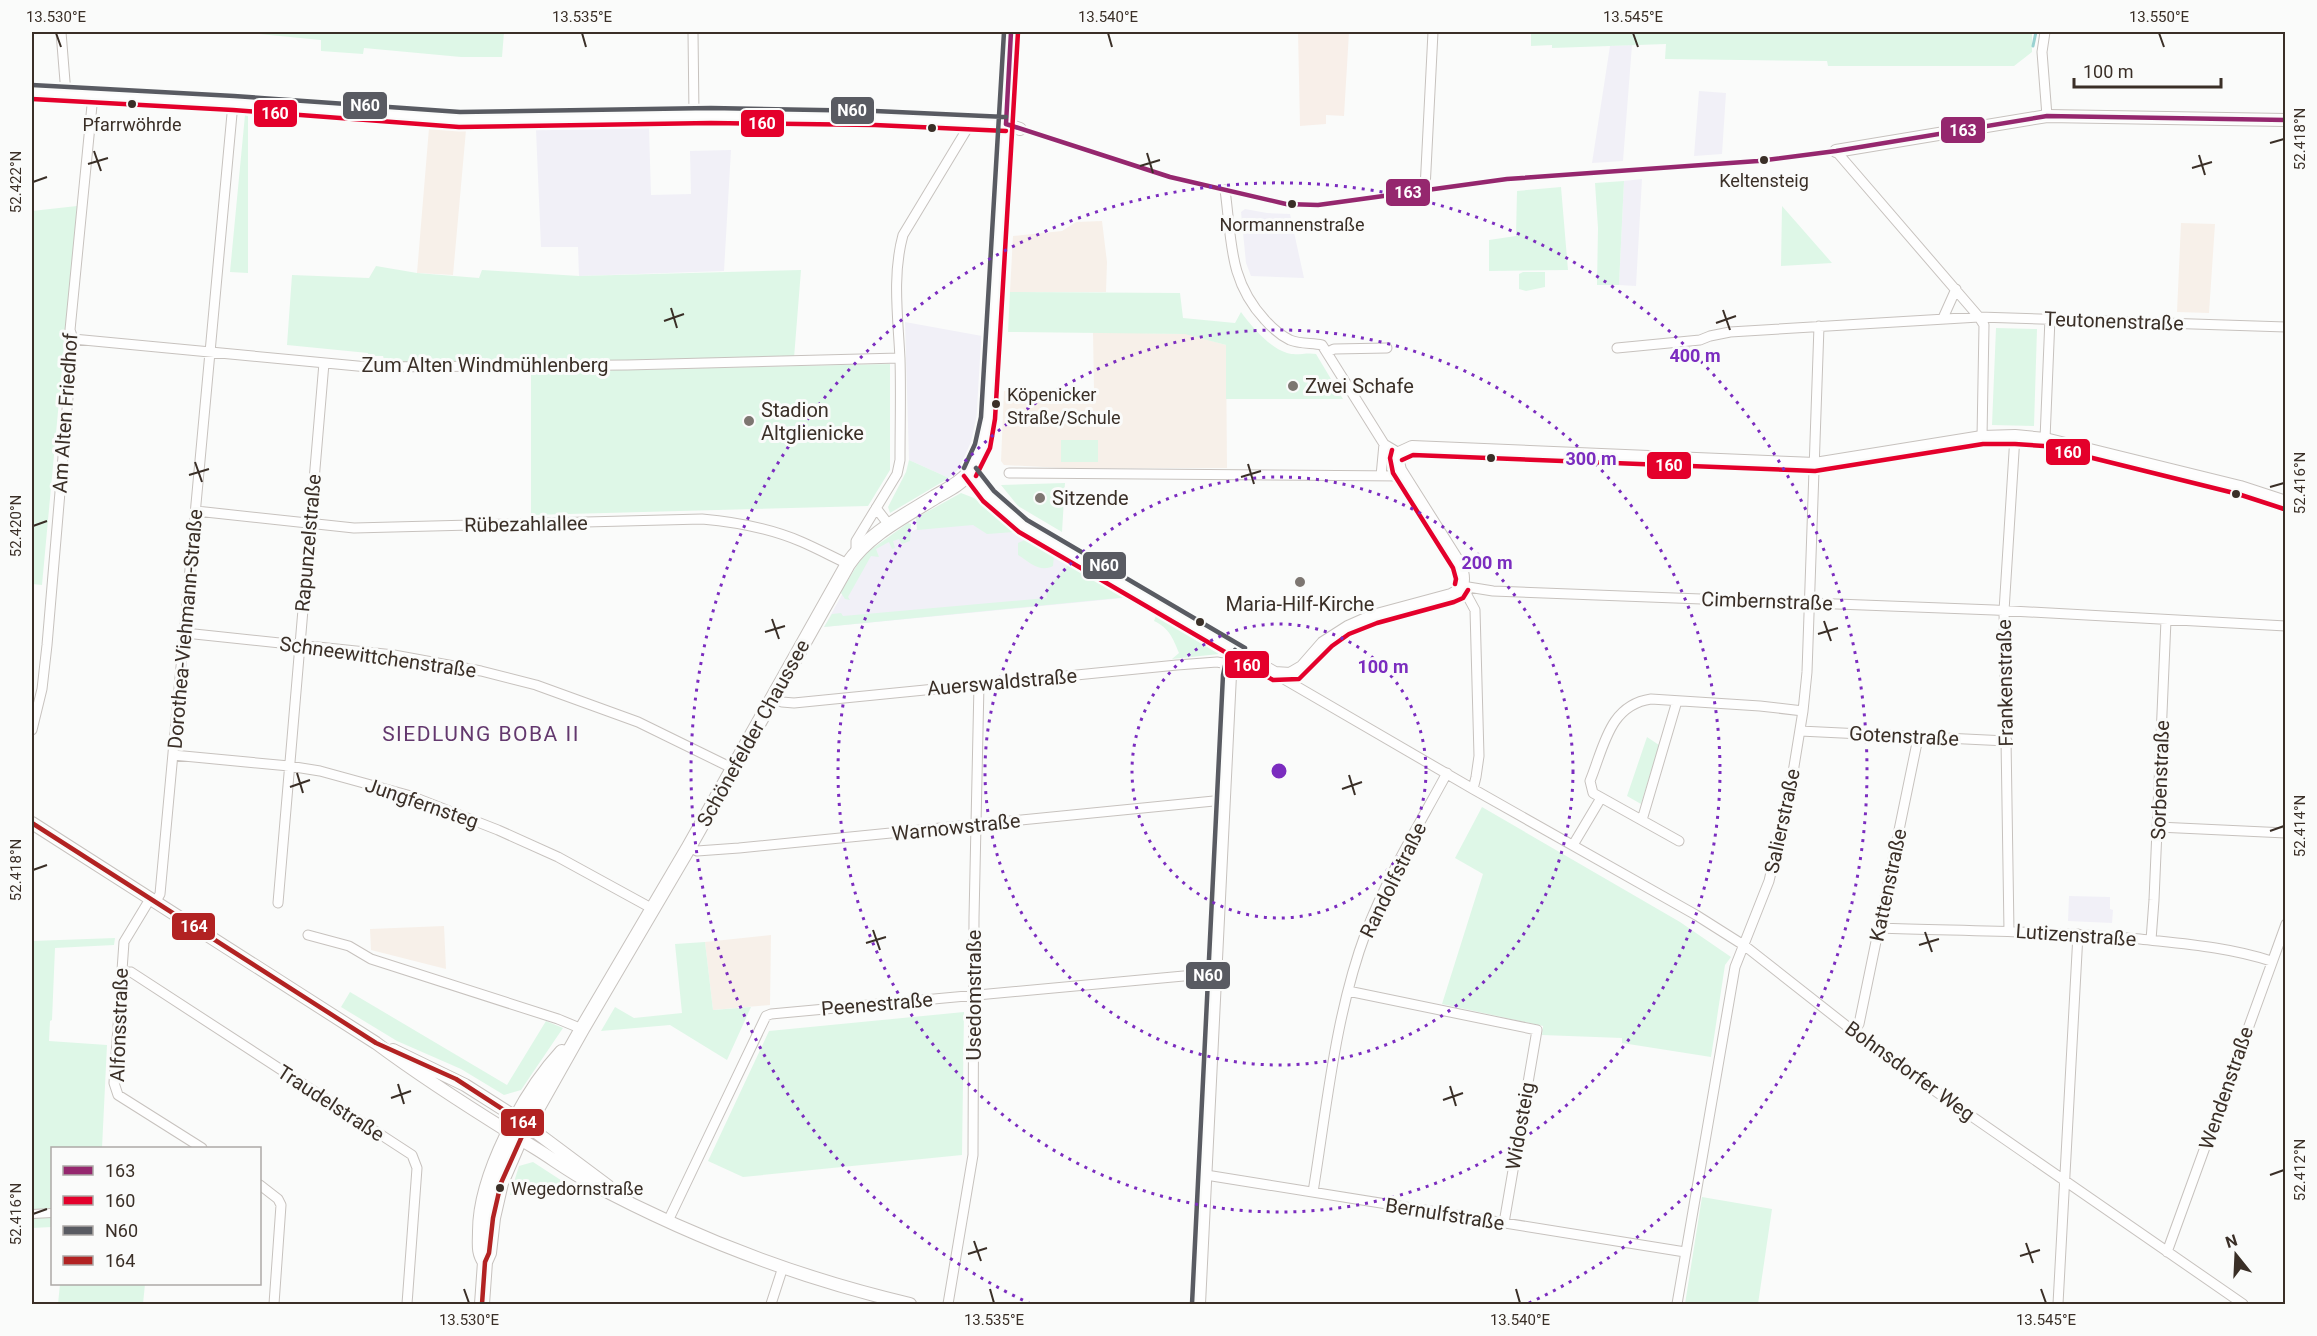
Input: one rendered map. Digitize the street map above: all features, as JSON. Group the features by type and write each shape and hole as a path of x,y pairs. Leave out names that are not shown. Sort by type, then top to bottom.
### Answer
{"main road":[{"path":"970,472 980,456 987,427 1011,32"},
{"name":"Schönefelder Chaussee","path":"483,1305 485,1262 489,1253 501,1184 515,1136 553,1062 580,1031 653,909 852,559 889,525 959,483 970,472"}],"street":[{"path":"61,32 66,94"},
{"path":"693,32 694,115"},
{"path":"1425,189 1433,32"},
{"path":"2044,32 2042,52 2047,116"},
{"path":"32,92 233,102 460,120 694,115 967,122 1006,124 1020,129"},
{"name":"Am Alten Friedhof","path":"32,730 38,711 44,675 72,339 70,330 93,94"},
{"name":"Dorothea-Viehmann-Straße","path":"153,901 160,894 233,102"},
{"path":"1836,151 2047,116 2286,120"},
{"path":"852,559 856,541 897,474 900,460 900,358 896,269 899,250 903,235 967,129 967,122"},
{"path":"1836,151 1984,325 1982,437"},
{"path":"1225,190 1235,270 1249,301 1268,324 1281,334 1297,342 1322,345 1384,444 1399,453"},
{"path":"1943,318 1956,290"},
{"name":"Teutonenstraße","path":"1617,348 1700,340 1730,332 1943,318 2050,318 2286,327"},
{"path":"2045,438 2050,318"},
{"name":"Salierstraße","path":"1677,1305 1735,967 1769,881 1790,791 1803,711 1807,672 1819,326"},
{"name":"Zum Alten Windmühlenberg","path":"72,339 386,367 627,365 900,358"},
{"path":"1328,352 1334,349 1387,348"},
{"name":"Rapunzelstraße","path":"278,903 324,363"},
{"path":"1399,453 1412,447 1815,464 1982,437 2015,436 2045,438 2240,487 2286,502"},
{"name":"Frankenstraße","path":"2009,931 2004,611 2015,436"},
{"path":"1381,476 1384,444"},
{"path":"1275,673 1296,672 1323,644 1348,627 1373,616 1451,595 1458,592 1462,586 1464,579 1460,565 1404,476 1398,463 1399,453"},
{"name":"Bohnsdorfer Weg","path":"970,472 988,496 1023,526 1473,789 1696,915 1745,946 1853,1031 2243,1305"},
{"path":"1009,474 1404,476"},
{"path":"876,508 889,525"},
{"name":"Rübezahlallee","path":"196,511 354,528 702,519 732,522 769,530 852,559"},
{"path":"1462,586 1475,610 1479,756 1473,789"},
{"name":"Cimbernstraße","path":"1462,586 1493,591 2004,611 2286,626"},
{"name":"Sorbenstraße","path":"2151,940 2166,620"},
{"name":"Schneewittchenstraße","path":"185,633 434,661 536,685 638,722 732,768"},
{"path":"1199,1305 1230,675 1233,665 1241,654"},
{"name":"Auerswaldstraße","path":"772,698 794,703 1217,662 1233,665"},
{"name":"Usedomstraße","path":"948,1305 973,1155 979,684"},
{"path":"1679,841 1593,793 1590,781 1619,713 1640,701 1760,706 1803,711"},
{"path":"1642,820 1677,701"},
{"name":"Gotenstraße","path":"1800,731 2007,741"},
{"name":"Kattenstraße","path":"1853,1031 1859,1024 1918,738"},
{"name":"Jungfernsteg","path":"173,755 289,766 320,771 384,788 453,811 558,857 653,909"},
{"name":"Randolfstraße","path":"1313,1192 1348,990 1363,941 1378,903 1447,773"},
{"path":"1573,845 1600,798"},
{"name":"Warnowstraße","path":"689,847 697,851 1224,800"},
{"path":"32,823 376,1043 423,1078 588,1182 668,1221 783,1267 859,1292 910,1305"},
{"path":"2158,827 2286,833"},
{"name":"Alfonsstraße","path":"153,901 126,936 121,971 115,1090 118,1095 199,1147"},
{"name":"Wendenstraße","path":"2167,1252 2286,924"},
{"name":"Lutizenstraße","path":"1879,928 2079,933 2220,948 2271,961"},
{"path":"2058,1305 2079,933"},
{"path":"308,935 349,946 370,959 558,1019 580,1031"},
{"name":"Traudelstraße","path":"121,971 131,972 412,1155 417,1168 407,1305"},
{"name":"Peenestraße","path":"668,1221 766,1016 1216,973"},
{"name":"Widosteig","path":"1348,990 1536,1030 1504,1223"},
{"path":"376,1043 456,1079 522,1122 623,1198"},
{"name":"Bernulfstraße","path":"1206,1176 1685,1252"},
{"path":"261,1186 278,1199 281,1205 274,1305"},
{"path":"32,1214 51,1213"},
{"path":"771,1305 783,1267"}],"shaded area":[{"path":"1298,32 1349,32 1344,116 1326,115 1326,124 1300,126"},
{"path":"1632,45 1623,161 1592,163 1610,46"},
{"path":"1699,91 1726,93 1722,154 1694,156"},
{"path":"429,128 466,130 453,275 417,273"},
{"path":"649,128 651,195 691,194 690,151 731,150 724,271 579,276 578,247 541,247 536,130"},
{"path":"1642,179 1636,286 1619,285 1624,181"},
{"path":"1245,209 1290,214 1304,278 1251,276 1246,263 1241,212"},
{"path":"1102,221 1107,262 1106,292 1010,292 1013,236 1062,231 1076,222"},
{"path":"2181,223 2215,224 2209,313 2177,312"},
{"path":"905,322 982,336 977,436 964,464 949,478 909,460"},
{"path":"1093,332 1188,334 1226,345 1227,468 1062,468 1004,465 1001,461 1004,391 1094,391"},
{"path":"967,506 1123,598 824,627 860,562 869,551"},
{"path":"2069,896 2110,897 2110,909 2113,910 2112,923 2068,921"},
{"path":"444,926 446,969 371,950 370,929"},
{"path":"771,935 770,1005 713,1010 705,942"}],"green space":[{"path":"240,32 504,32 502,57 461,57 364,48 363,54 321,51 321,40"},
{"path":"1531,32 2032,32 2032,52 2014,66 1828,66 1827,61 1665,59 1666,44 1552,48 1552,45 1531,46"},
{"path":"245,115 248,116 248,273 230,272"},
{"path":"1624,181 1619,285 1597,285 1598,228 1595,183"},
{"path":"1561,187 1568,270 1489,271 1489,240 1516,236 1517,191"},
{"path":"77,206 42,585 32,584 32,211"},
{"path":"1782,206 1832,263 1781,266"},
{"path":"376,266 417,273 479,278 482,270 579,276 801,270 794,358 473,364 472,361 385,363 383,356 368,356 368,353 287,345 292,275 369,278"},
{"path":"1545,272 1545,287 1526,291 1519,289 1519,274"},
{"path":"1010,292 1180,293 1183,318 1235,323 1241,312 1261,336 1280,350 1290,354 1316,354 1343,399 1226,399 1226,345 1185,334 1008,332"},
{"path":"1996,328 2037,329 2034,426 1992,425"},
{"name":"Stadion Altglienicke","path":"890,364 890,470 868,506 531,515 531,372"},
{"path":"1061,440 1098,440 1098,462 1061,462"},
{"path":"909,460 949,478 890,513 888,507 906,472"},
{"path":"1065,483 1062,532 1018,506 1001,485"},
{"path":"961,493 974,498 1015,530 1014,532 987,534 973,525 917,530 916,518"},
{"path":"908,523 911,524 910,541 902,544 899,539 893,541 895,548 892,549 889,542 876,549 879,557 871,556 848,597 850,600 845,599 841,593 842,590 859,562 869,551"},
{"path":"1027,539 1054,555 1053,566 1039,567 1018,555 1018,543"},
{"path":"1069,564 1128,597 824,627 832,614 841,613 843,616 1047,598 1046,591"},
{"path":"1156,616 1219,654 1172,659 1179,653 1170,634 1154,621"},
{"path":"1647,737 1659,745 1641,804 1627,796"},
{"path":"1482,807 1680,922 1731,957 1725,965 1711,1057 1622,1043 1622,1038 1542,1035 1543,1026 1442,1004 1483,874 1455,858"},
{"path":"115,938 114,945 55,948 49,1041 107,1045 102,1147 51,1147 51,1227 32,1228 32,941"},
{"path":"705,942 713,1010 751,1007 727,1060 670,1025 601,1031 615,1007 634,1018 682,1013 675,944"},
{"path":"350,992 507,1085 546,1021 563,1028 521,1090 504,1095 461,1069 397,1041 341,1007"},
{"path":"964,1012 962,1155 743,1177 708,1161 769,1031"},
{"path":"533,1162 573,1188 510,1195 519,1166"},
{"path":"1702,1197 1772,1209 1758,1304 1685,1304"},
{"path":"60,1285 145,1285 143,1304 58,1304"}],"waterway":[{"path":"2033,46 2036,32"}],"transit line":[{"name":"N60","path":"964,468 975,444 981,417 1004,32"},
{"name":"163","path":"1006,124 1011,32"},
{"name":"160","path":"976,476 990,448 995,419 1018,32"},
{"name":"N60","path":"32,85 460,112 711,108 875,111 1006,117"},
{"name":"160","path":"32,99 233,110 459,127 711,123 875,125 1006,131"},
{"name":"163","path":"1006,124 1170,177 1286,204 1318,205 1507,179 1758,161 1836,151 2047,116 2286,120"},
{"name":"160","path":"1402,460 1413,455 1815,471 1983,444 2015,444 2044,446 2238,494 2284,509"},
{"name":"160","path":"1392,450 1390,458 1393,473 1453,568 1455,584"},
{"name":"N60","path":"976,468 994,491 1027,520 1245,648"},
{"name":"160","path":"964,476 983,501 1019,532 1273,680 1299,679 1332,646 1349,634 1377,623 1454,602 1463,598 1468,590"},
{"name":"N60","path":"1192,1304 1223,675 1226,661 1235,650"},
{"name":"164","path":"32,823 376,1043 456,1079 527,1125 501,1183 493,1218 489,1253 485,1262 482,1304"}],"place":[{"name":"Pfarrwöhrde","path":"132,104"},
{"name":"Keltensteig","path":"1764,160"},
{"name":"Normannenstraße","path":"1292,204"},
{"name":"Zwei Schafe","path":"1293,386"},
{"name":"Köpenicker Straße/Schule","path":"996,404"},
{"name":"Stadion Altglienicke","path":"749,421"},
{"name":"Sitzende","path":"1040,498"},
{"name":"Maria-Hilf-Kirche","path":"1300,582"},
{"name":"Wegedornstraße","path":"500,1188"}],"district":[{"name":"SIEDLUNG BOBA II","path":"481,734"}]}
